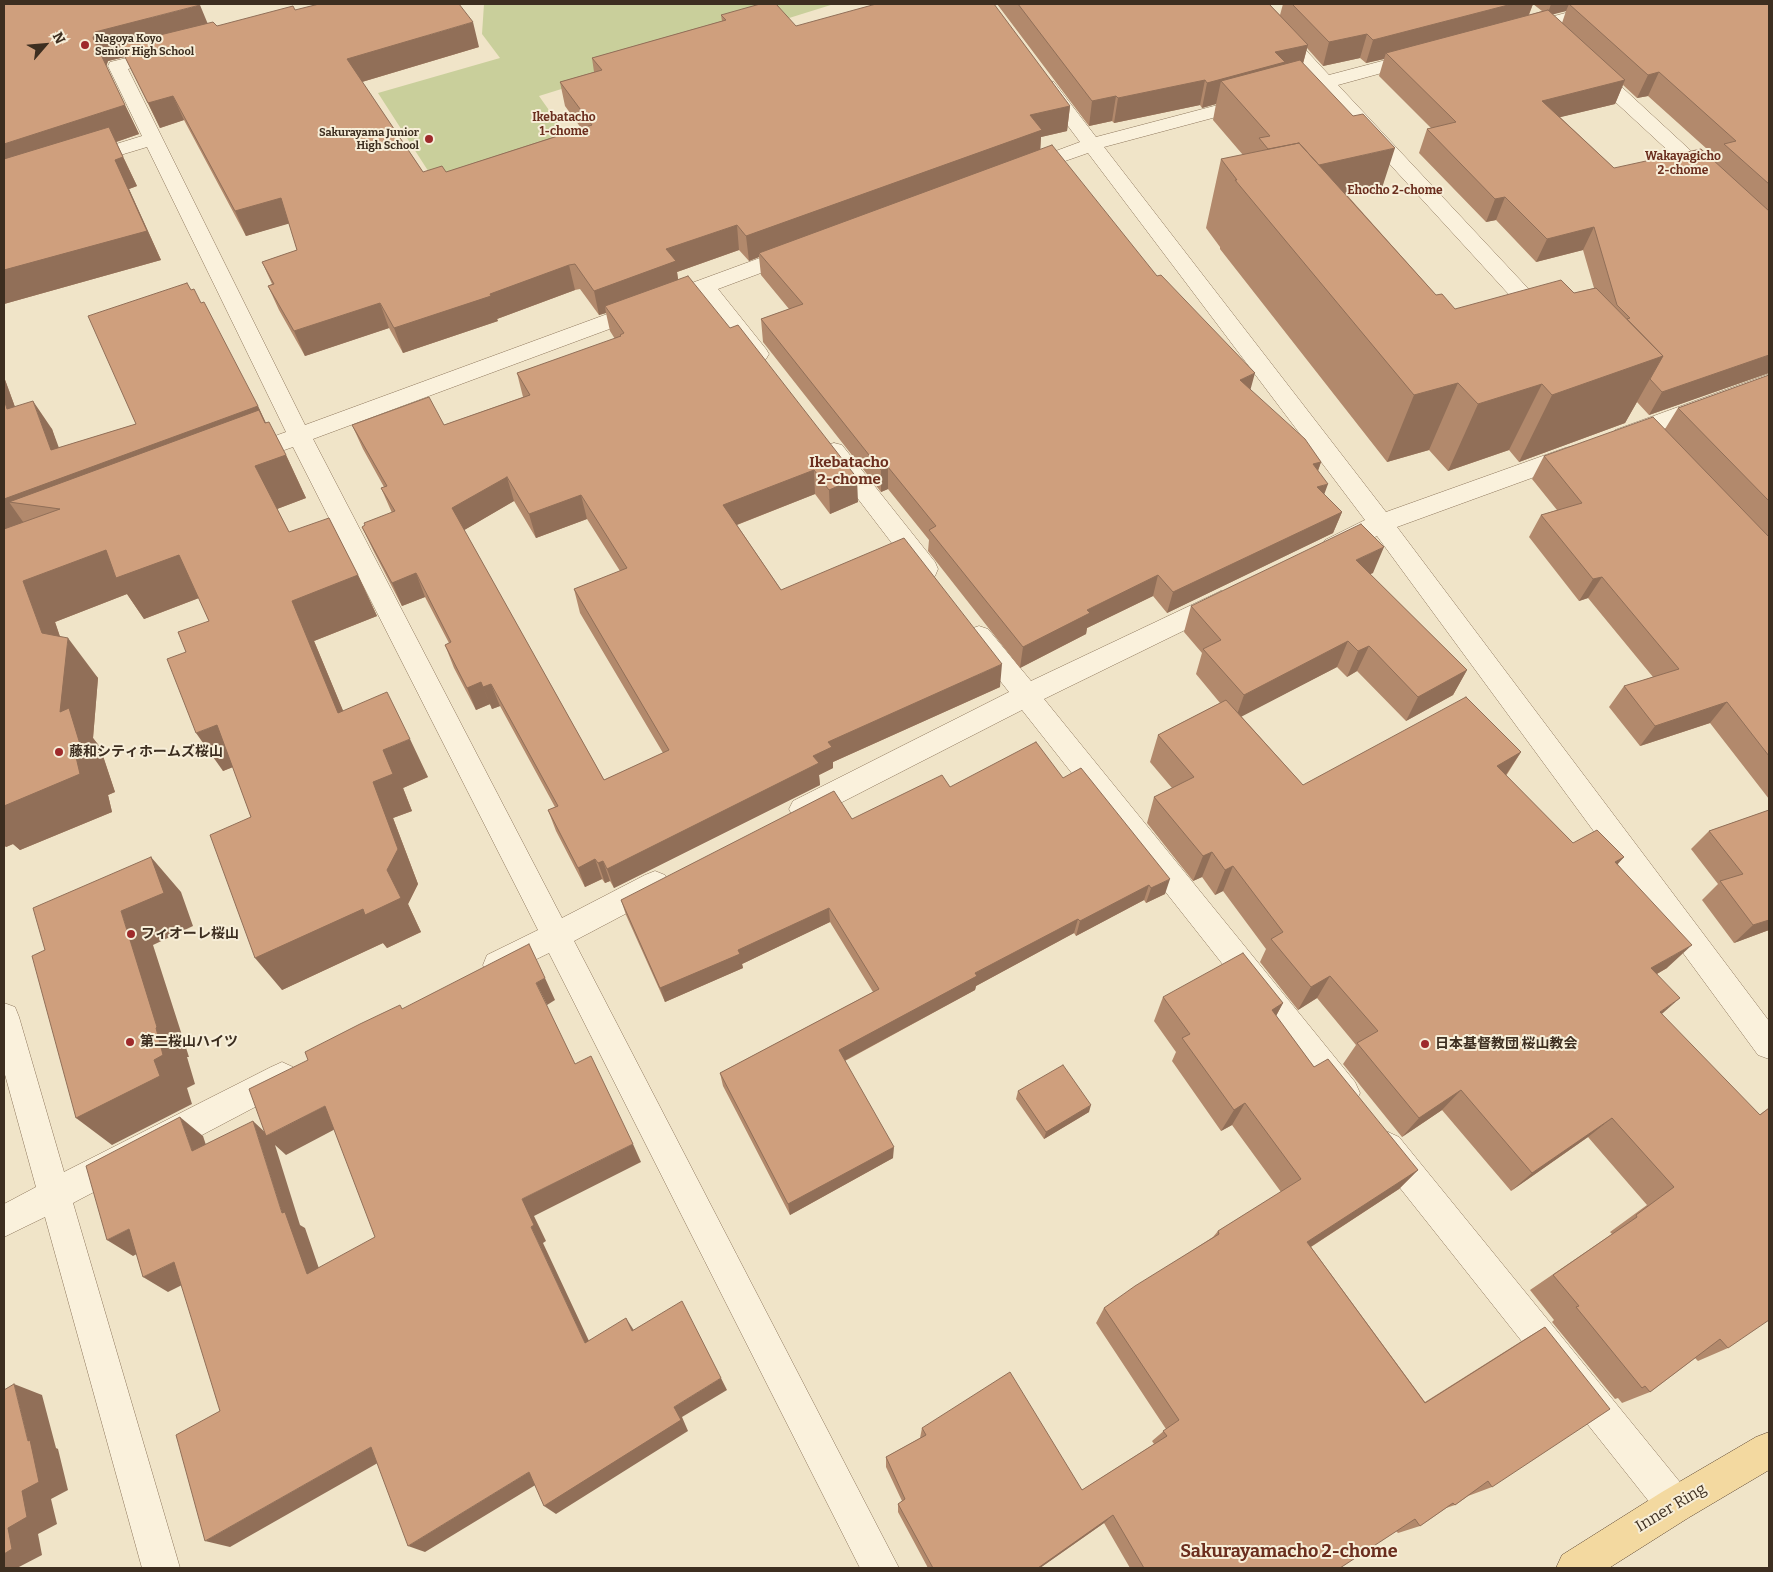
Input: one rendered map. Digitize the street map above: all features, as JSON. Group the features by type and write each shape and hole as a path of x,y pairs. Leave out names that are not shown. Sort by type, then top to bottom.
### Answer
{"main road":[{"name":"Inner Ring","path":"1575,1568 1769,1450"}],"street":[{"path":"1253,4 1558,334"},
{"path":"1505,34 1618,4"},
{"path":"1529,11 1558,38"},
{"path":"185,48 117,66 300,435 880,1568"},
{"path":"1007,175 1090,145 1429,54"},
{"path":"1580,58 1726,193"},
{"path":"1032,66 1090,145 1381,523 1769,1045"},
{"path":"68,165 152,139"},
{"path":"226,463 815,245"},
{"path":"705,286 771,371"},
{"path":"1310,558 1381,523 1769,382"},
{"path":"820,433 940,588"},
{"path":"778,822 1025,696 1247,588"},
{"path":"965,619 1675,1506"},
{"path":"477,975 680,871"},
{"path":"4,1017 161,1568"},
{"path":"4,1221 301,1067"}],"green space":[{"path":"484,4 834,4 539,96 575,147 434,180 378,93 500,58 482,34"}],"building":[{"path":"4,4 200,5 95,32 93,38 125,105 4,144"},
{"path":"319,4 459,4 473,22 347,59 423,172 442,166 446,172 592,125 560,82 602,70 592,58 726,20 721,15 760,4 776,4 796,26 876,4 994,4 1070,106 1030,115 1042,130 746,236 737,225 666,249 676,261 594,291 575,264 490,294 491,296 394,328 380,303 294,331 268,286 274,284 262,262 297,250 281,198 235,211 173,96 148,103 119,45 213,22 217,26 293,6 295,10"},
{"path":"1018,4 1269,4 1308,45 1275,52 1285,62 1207,83 1205,80 1118,98 1116,96 1092,101"},
{"path":"1292,4 1512,4 1373,40 1367,34 1329,42"},
{"path":"1569,4 1769,4 1769,184 1724,144 1736,141 1659,72 1648,75"},
{"path":"1548,10 1625,80 1542,101 1614,168 1701,149 1769,211 1769,355 1662,392 1650,379 1663,356 1627,319 1630,318 1617,305 1594,227 1547,239 1505,197 1495,199 1427,129 1456,122 1386,53"},
{"path":"1300,60 1353,116 1363,114 1395,148 1319,165 1299,143 1268,149 1259,138 1270,136 1221,81"},
{"path":"109,127 123,157 115,160 147,231 4,270 4,159"},
{"path":"1299,143 1436,295 1442,294 1455,309 1561,280 1574,293 1596,288 1663,356 1552,395 1542,384 1478,404 1458,383 1414,395 1235,180 1237,180 1221,159"},
{"path":"1052,145 1157,276 1161,275 1255,373 1240,380 1305,439 1321,462 1313,464 1328,484 1317,487 1342,512 1173,592 1158,575 1087,610 1090,613 1023,647 929,530 936,526 888,467 881,470 761,319 803,304 759,253"},
{"path":"688,276 730,328 738,325 857,478 829,490 814,470 723,505 781,590 904,538 1002,664 828,742 832,747 813,756 819,763 607,869 603,861 598,863 595,859 578,868 548,810 558,806 491,684 483,687 481,682 467,688 445,645 451,642 416,573 392,583 362,527 365,525 364,523 395,511 381,488 387,486 352,425 429,397 444,425 530,395 517,373 621,336 624,333 605,306","holes":["507,477 529,514 581,495 627,568 574,589 669,750 604,780 452,508"]},
{"path":"187,283 191,290 194,289 201,303 204,302 258,406 4,499 4,399 7,409 33,401 51,450 136,424 88,316"},
{"path":"1769,375 1769,501 1678,408"},
{"path":"259,410 265,423 269,422 286,455 255,466 289,532 329,518 358,575 292,601 338,713 387,692 410,739 383,750 393,774 373,782 398,849 387,870 401,898 365,915 363,909 255,958 210,835 251,817 217,725 196,733 167,659 186,652 178,632 209,621 179,555 116,578 106,550 23,581 42,633 68,638 60,712 69,708 83,754 76,757 80,774 4,806 4,529 60,509 9,502"},
{"path":"1653,417 1769,537 1769,756 1727,702 1655,726 1624,686 1679,669 1602,577 1593,579 1541,515 1582,503 1544,456"},
{"path":"1361,524 1384,547 1356,560 1467,670 1418,697 1369,646 1358,651 1348,641 1244,695 1203,649 1221,640 1191,606"},
{"path":"1466,697 1521,752 1497,766 1573,843 1597,830 1624,857 1615,862 1692,945 1651,968 1680,998 1660,1012 1760,1115 1769,1108 1769,1320 1728,1348 1720,1339 1650,1392 1645,1386 1642,1388 1576,1307 1579,1306 1553,1275 1637,1217 1636,1215 1674,1187 1612,1118 1532,1173 1461,1090 1419,1118 1357,1043 1378,1031 1330,976 1311,987 1271,939 1283,932 1233,866 1225,870 1212,852 1203,856 1154,797 1194,777 1158,735 1226,700 1303,785"},
{"path":"1036,742 1063,778 1081,768 1170,879 1151,888 1149,885 1080,921 1078,919 975,973 977,976 839,1050 894,1147 788,1204 720,1073 879,989 829,908 738,950 740,954 660,988 621,900 834,791 852,819 942,775 950,787"},
{"path":"1769,810 1769,920 1753,925 1720,881 1743,874 1709,831"},
{"path":"151,857 164,893 121,911 157,1027 163,1055 154,1060 160,1076 76,1118 32,956 45,950 33,908"},
{"path":"529,944 545,978 536,983 575,1064 591,1056 633,1144 522,1199 534,1225 531,1227 585,1343 626,1318 632,1331 682,1301 721,1378 674,1407 681,1420 544,1506 529,1472 408,1546 371,1447 205,1541 176,1435 220,1411 174,1262 143,1277 129,1229 107,1240 86,1166 180,1117 192,1151 253,1121 282,1213 285,1212 307,1274 375,1237 325,1106 266,1136 249,1089 308,1060 305,1052 400,1005 402,1009"},
{"path":"1243,953 1283,1003 1272,1010 1314,1067 1328,1059 1418,1170 1307,1242 1425,1403 1545,1327 1610,1409 1492,1487 1488,1481 1455,1505 1453,1503 1420,1526 1415,1519 1340,1568 1144,1568 1113,1515 1038,1568 933,1568 898,1504 905,1499 886,1457 926,1435 922,1428 1010,1372 1082,1490 1167,1436 1163,1431 1179,1420 1104,1308 1135,1286 1219,1234 1218,1231 1301,1179 1245,1103 1234,1110 1182,1038 1190,1034 1163,997"},
{"path":"1063,1065 1091,1105 1046,1132 1018,1091"},
{"path":"14,1384 28,1441 30,1440 39,1482 22,1491 27,1517 8,1528 12,1549 4,1554 4,1390"}],"place":[{"name":"Nagoya Koyo Senior High School","path":"85,45"},
{"name":"Sakurayama Junior High School","path":"429,139"},
{"name":"藤和シティホームズ桜山","path":"59,752"},
{"name":"フィオーレ桜山","path":"131,934"},
{"name":"第二桜山ハイツ","path":"130,1042"},
{"name":"日本基督教団 桜山教会","path":"1425,1044"}],"district":[{"name":"Ikebatacho 1-chome","path":"564,125"},
{"name":"Wakayagicho 2-chome","path":"1683,164"},
{"name":"Ehocho 2-chome","path":"1395,191"},
{"name":"Ikebatacho 2-chome","path":"849,472"},
{"name":"Sakurayamacho 2-chome","path":"1289,1552"}]}
